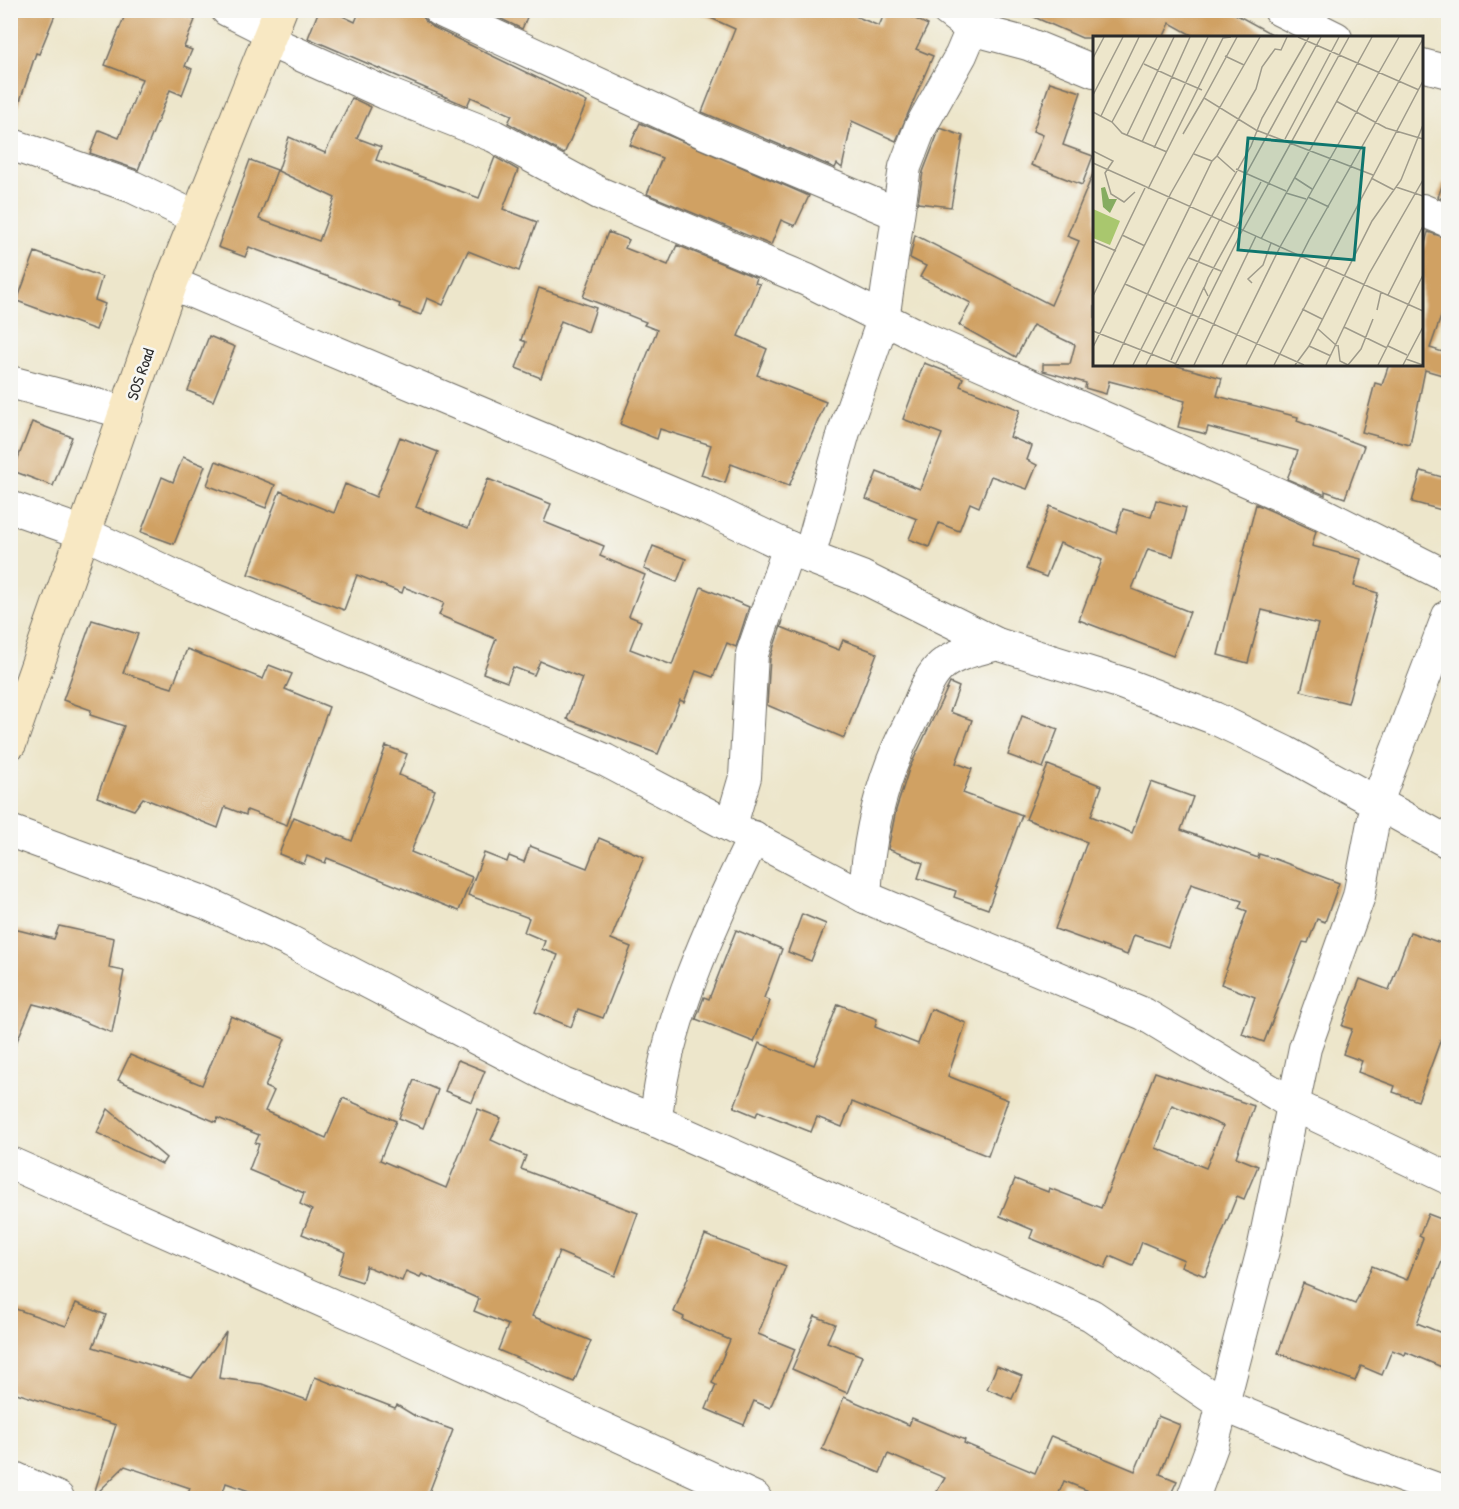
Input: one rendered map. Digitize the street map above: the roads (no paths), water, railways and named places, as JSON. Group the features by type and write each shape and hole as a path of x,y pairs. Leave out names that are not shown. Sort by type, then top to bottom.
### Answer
{"street":[{"path":"227,10 273,28 385,93 494,136 599,193 807,280 883,320 1321,513 1449,577"},
{"path":"439,10 705,133 898,214"},
{"path":"947,10 976,20 1093,70"},
{"path":"1280,10 1332,36"},
{"path":"656,1121 658,1090 668,1050 722,903 743,831 752,654 799,552 883,320 906,168 920,128 961,55 976,20"},
{"name":"SOS Road","path":"10,743 195,217 273,28"},
{"path":"1423,65 1449,72"},
{"path":"10,144 133,187 195,217"},
{"path":"1423,210 1449,221"},
{"path":"171,283 707,508 799,552 862,577 997,644 1119,682 1203,714 1285,752 1449,842"},
{"path":"10,382 127,413"},
{"path":"10,507 84,533 192,584 606,760 865,897 1144,1014 1294,1105 1449,1178"},
{"path":"1193,1498 1223,1405 1263,1250 1305,1048 1359,896 1377,802 1449,616"},
{"path":"865,897 866,876 883,791 897,745 912,719 924,690 942,665 968,652 997,644"},
{"path":"10,831 206,903 389,990 564,1084 656,1121 1091,1315 1223,1405 1354,1459 1449,1493"},
{"path":"10,1162 384,1328 755,1498"},
{"path":"10,1476 58,1498"}]}
